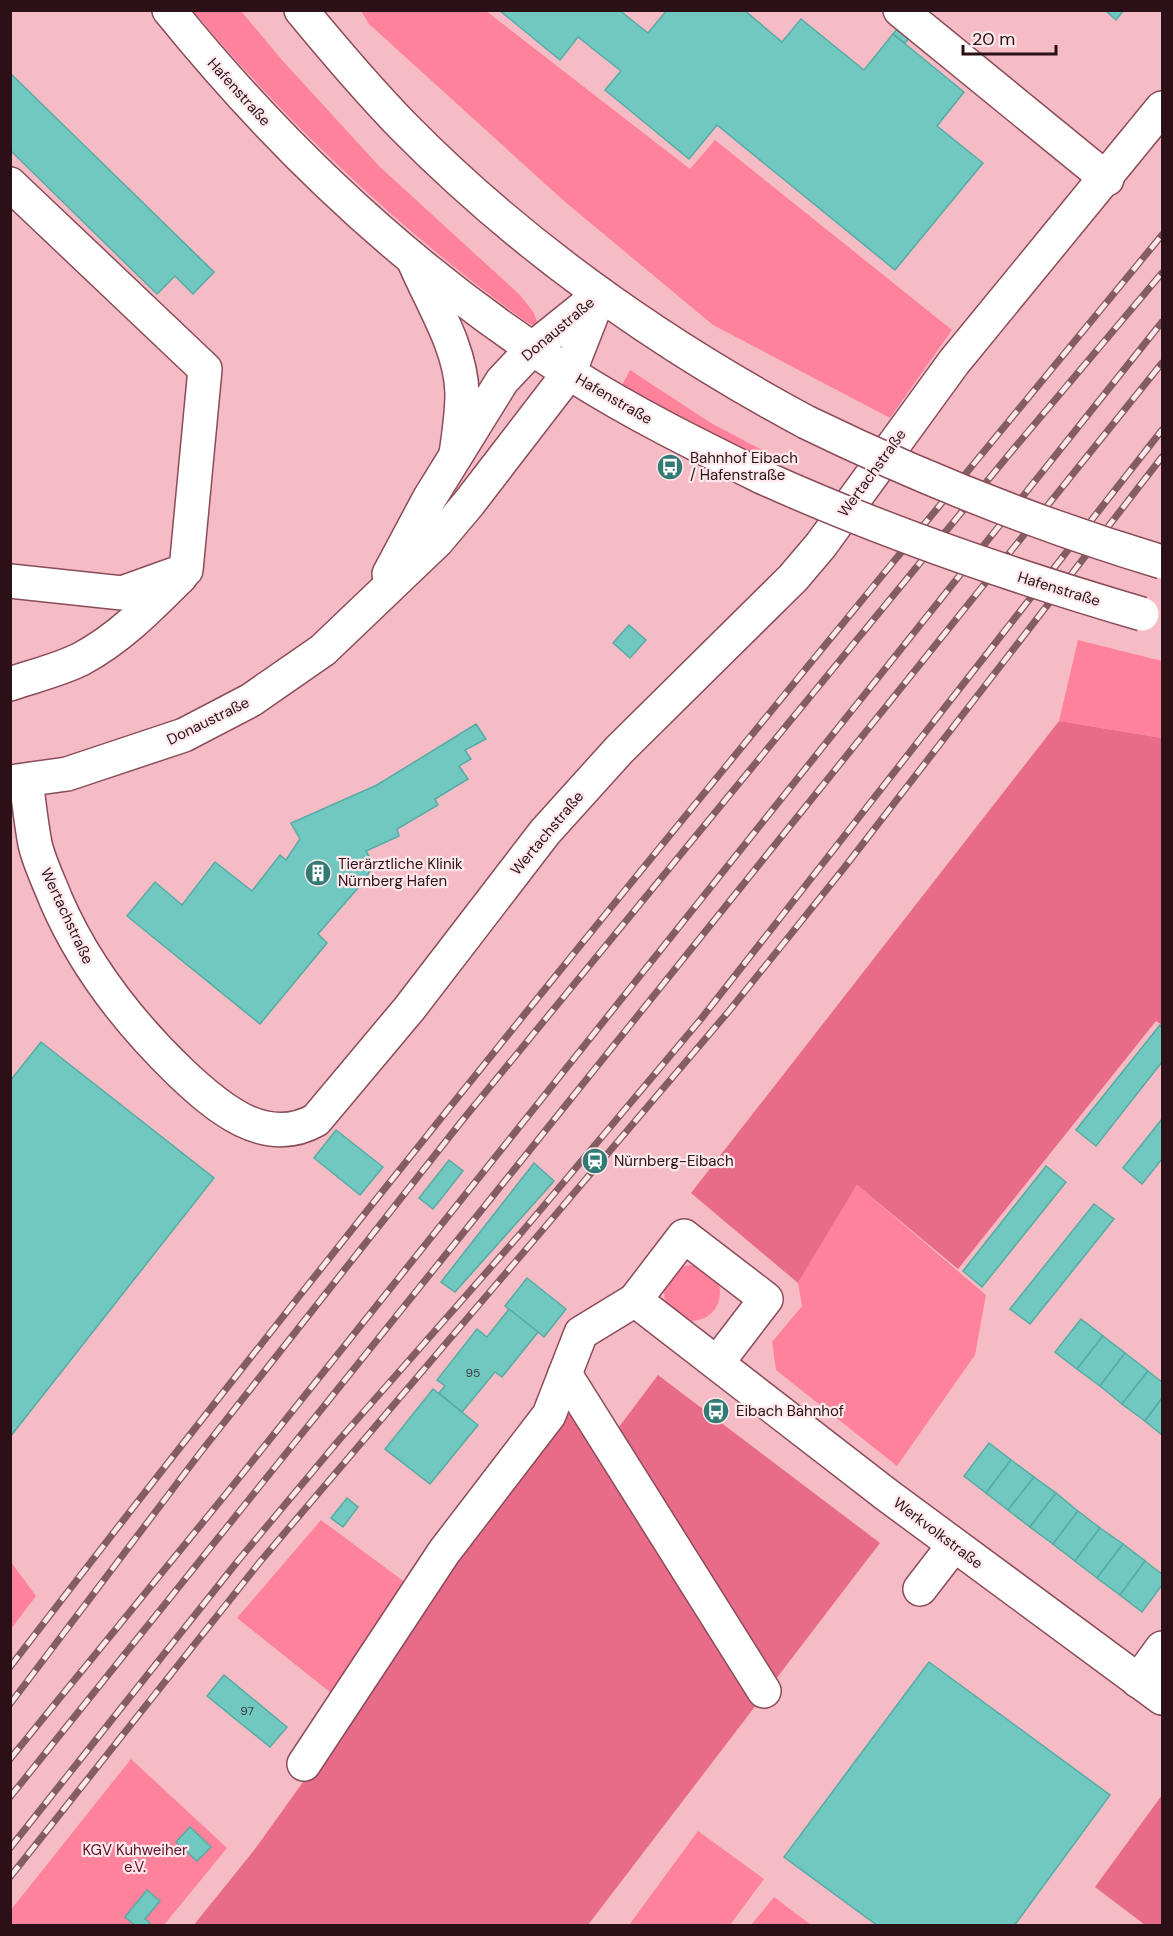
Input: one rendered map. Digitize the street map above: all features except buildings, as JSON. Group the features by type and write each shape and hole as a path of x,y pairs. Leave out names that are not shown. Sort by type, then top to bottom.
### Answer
{"street":[{"name":"Hafenstraße","path":"169,10 224,76 288,145 342,196 412,257 569,373 647,419 762,477 855,518 945,552 1152,617"},
{"path":"301,10 356,76 436,158 520,232 600,294 709,368 806,422 947,487 1035,520 1162,562"},
{"path":"900,10 1107,178"},
{"name":"Wertachstraße","path":"18,781 36,846 57,901 86,960 113,1000 145,1038 218,1107 241,1121 285,1131 302,1128 316,1120 409,1009 545,832 619,750 793,578 821,544 954,362 1162,108"},
{"path":"10,184 205,369 186,570 140,618 105,644 79,660 10,684"},
{"path":"412,257 449,339 458,369 462,392 456,454"},
{"name":"Donaustraße","path":"376,599 456,454 501,381 533,348 600,294"},
{"name":"Donaustraße","path":"18,781 67,774 108,763 184,735 242,705 323,650 437,541 569,373 600,294"},
{"path":"10,581 122,593 186,570"},
{"path":"304,1764 444,1552 549,1415 581,1333 635,1300 684,1236 766,1299 717,1363"},
{"name":"Werkvolkstraße","path":"635,1300 954,1545 1150,1690"},
{"path":"565,1374 764,1691"},
{"path":"920,1589 954,1545"},
{"path":"1150,1690 1162,1648"}],"green space":[{"path":"193,11 241,11 282,60 379,166 520,295 534,313 537,322 535,326 479,287 350,176 269,96"},
{"path":"361,11 486,11 690,169 715,140 952,330 890,418 713,325 564,201 369,24"},
{"path":"630,370 711,423 779,459 773,466 622,385"},
{"path":"1078,640 1162,661 1162,738 1059,721"},
{"path":"857,1185 986,1295 975,1355 897,1466 776,1370 772,1342 802,1306 798,1283"},
{"path":"692,1265 712,1273 720,1293 712,1313 692,1321 672,1313 664,1293 672,1273"},
{"path":"321,1520 406,1583 336,1697 237,1618"},
{"path":"11,1562 36,1596 11,1629"},
{"name":"KGV Kuhweiher e.V.","path":"131,1759 227,1848 164,1925 11,1925 10,1911"},
{"path":"698,1831 764,1879 730,1925 629,1925"},
{"path":"774,1897 811,1925 751,1925"}],"shaded area":[{"path":"1059,721 1162,738 1162,1025 1156,1021 958,1269 857,1185 798,1283 691,1193"},
{"path":"658,1375 880,1543 588,1925 193,1926 255,1849 364,1697 452,1557 565,1411 607,1443"},
{"path":"1162,1795 1162,1925 1145,1925 1095,1887"}],"railway":[{"path":"10,1667 293,1304 436,1125 1162,235"},
{"path":"10,1704 200,1453 461,1122 1011,452 1162,273"},
{"path":"10,1759 239,1478 1162,322"},
{"path":"10,1797 1162,363"},
{"path":"10,1848 237,1562 339,1440 521,1233 701,1019 1162,430"},
{"path":"10,1877 259,1563 729,1011 844,868 1162,457"}],"place":[{"name":"Bahnhof Eibach / Hafenstraße","path":"670,467"},
{"name":"Tierärztliche Klinik Nürnberg Hafen","path":"318,873"},
{"name":"Nürnberg-Eibach","path":"595,1161"},
{"name":"Eibach Bahnhof","path":"716,1411"}]}
